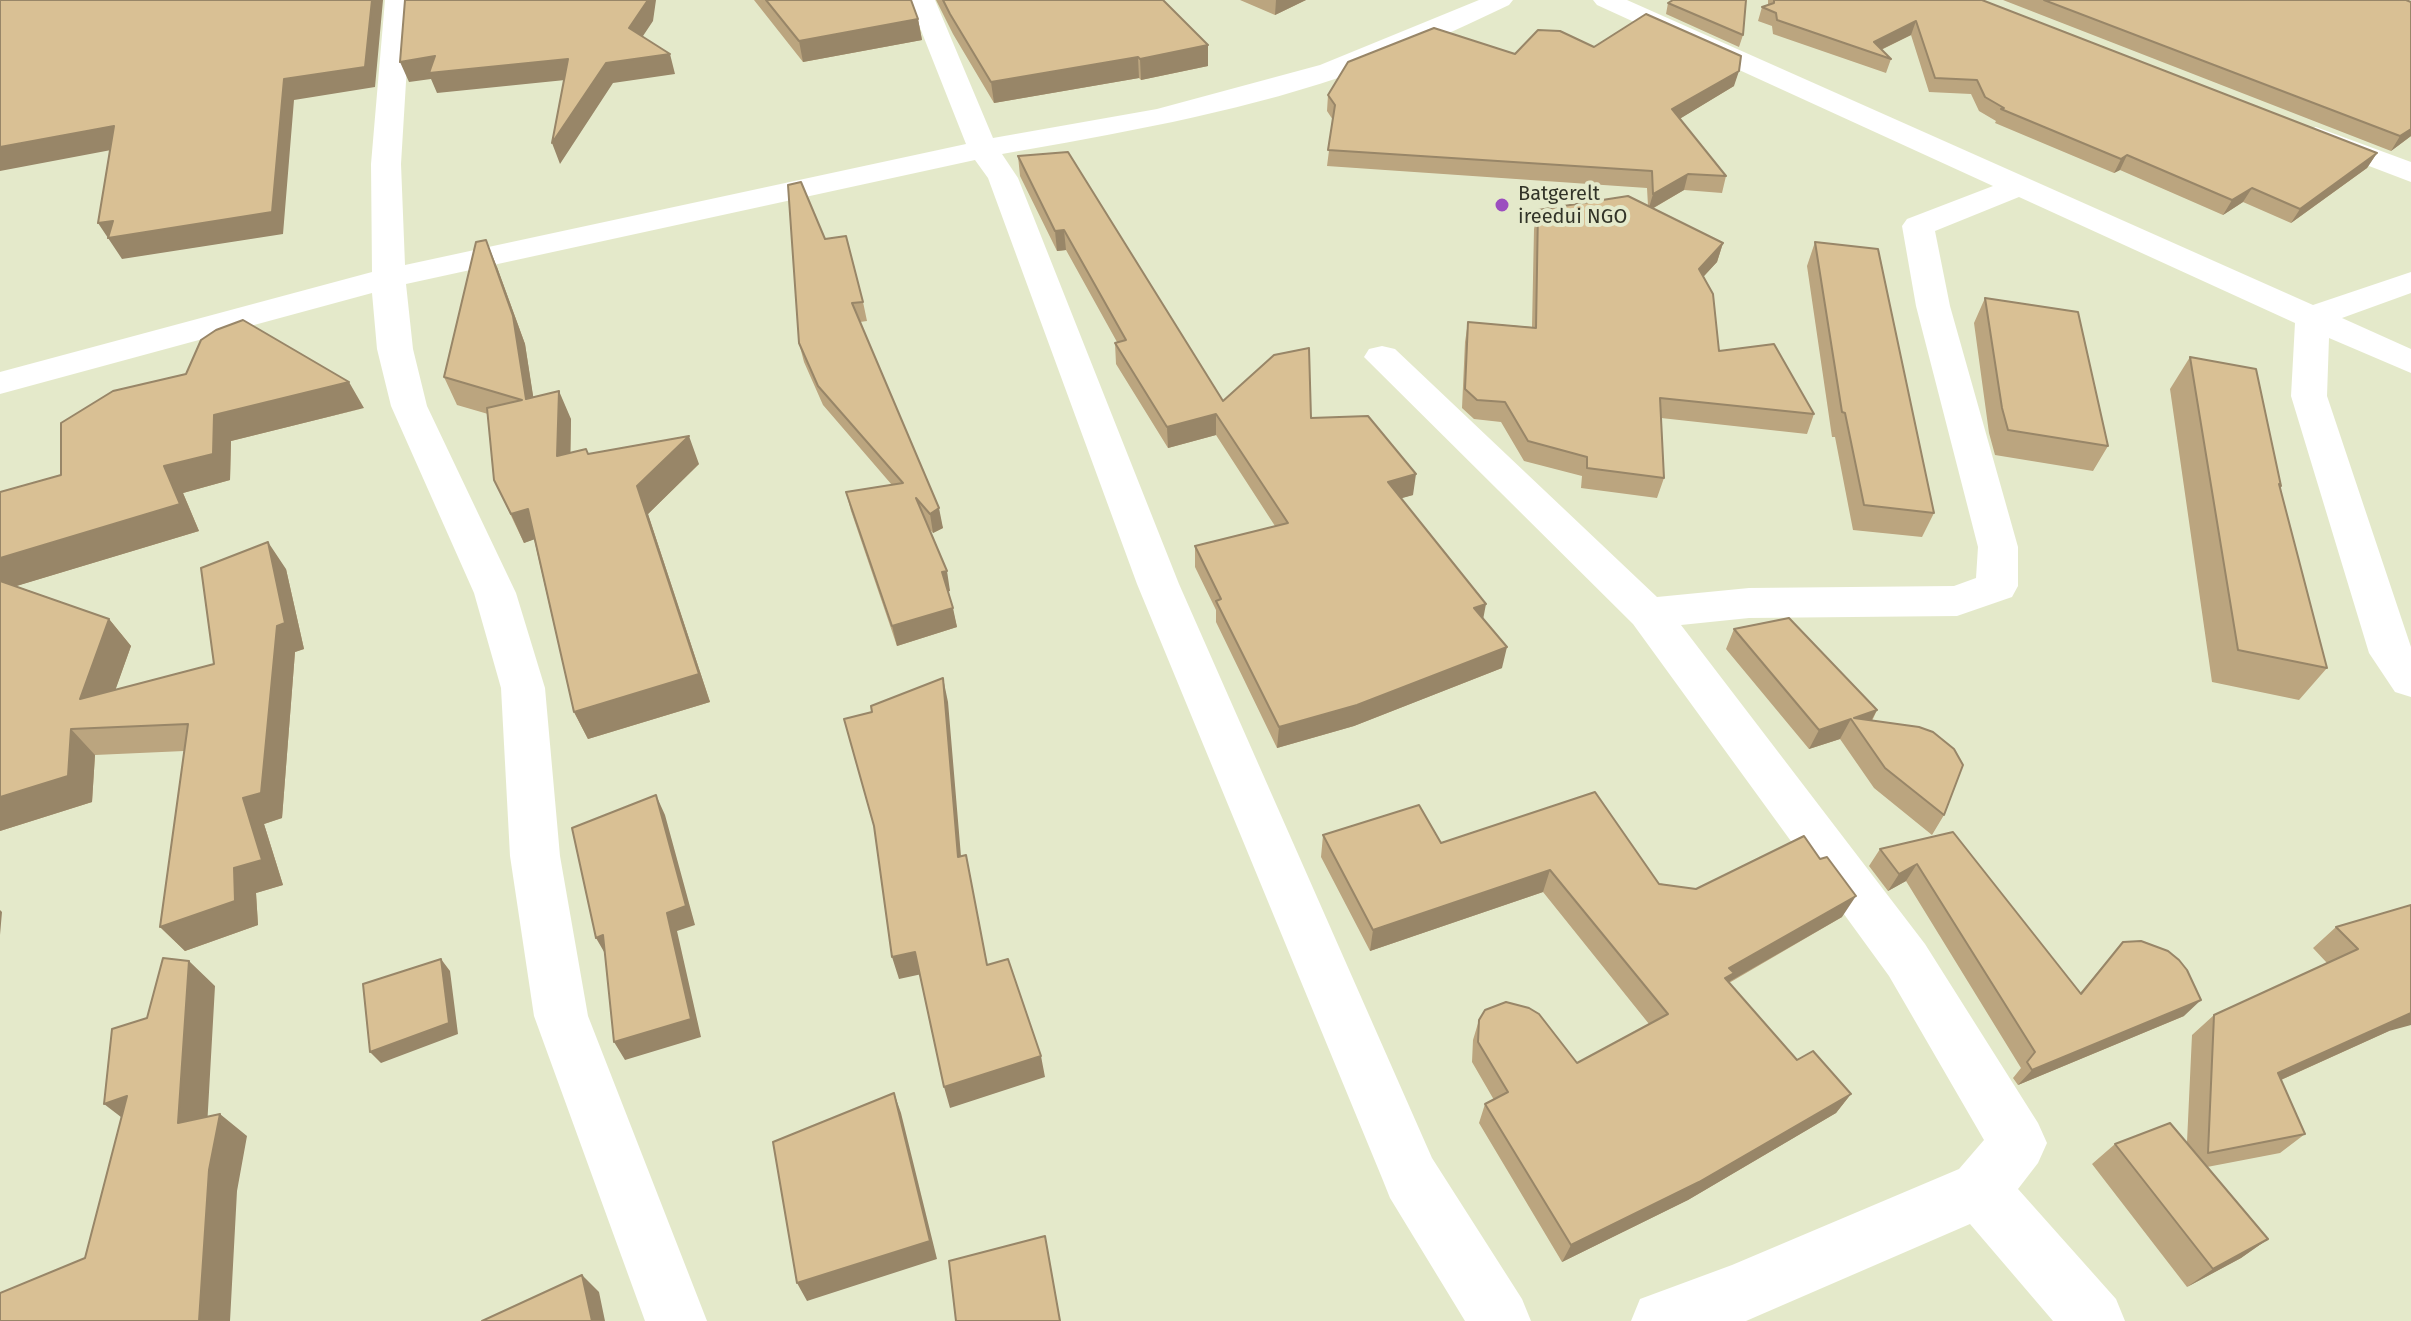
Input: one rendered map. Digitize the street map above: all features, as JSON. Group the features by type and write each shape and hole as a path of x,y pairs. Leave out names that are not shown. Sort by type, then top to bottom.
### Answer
{"street":[{"path":"398,0 386,164 389,278 395,349 409,406 495,593 523,688 535,856 561,1016 676,1321"},
{"path":"922,0 983,149 1003,178 1158,584 1411,1178 1500,1321"},
{"path":"0,383 389,278 983,149 1159,117 1330,71 1435,30 1500,0"},
{"path":"1606,0 2411,362"},
{"path":"2294,127 2411,173"},
{"path":"1648,613 1749,603 1957,601 1997,586 1998,547 1933,306 1918,226 2020,186"},
{"path":"2313,317 2411,282"},
{"path":"2313,317 2309,396 2391,653 2411,680"},
{"path":"1382,357 1648,613 1907,960 2018,1143 1980,1190 1734,1295 1662,1321"},
{"path":"1980,1190 2094,1321"}],"building":[{"path":"0,0 372,0 365,67 284,79 272,212 108,238 113,221 98,223 114,126 0,147"},
{"path":"405,0 648,0 629,28 670,54 606,63 552,143 568,59 429,73 435,56 400,62"},
{"path":"766,0 911,0 918,19 799,41"},
{"path":"943,0 1163,0 1208,45 991,82"},
{"path":"1673,0 1746,0 1743,35 1668,3"},
{"path":"1774,0 1982,0 2377,153 2300,209 2252,188 2232,200 2127,155 2121,159 2001,109 2004,108 1985,97 1977,80 1935,78 1916,21 1874,42 1891,59 1777,20 1776,13 1762,7 1774,3"},
{"path":"2044,0 2406,0 2411,2 2411,129 2400,136"},
{"path":"1646,14 1741,56 1739,71 1672,109 1726,176 1688,174 1653,194 1652,171 1328,150 1335,105 1328,95 1348,62 1434,28 1515,54 1538,30 1560,31 1594,47"},
{"path":"1068,152 1223,401 1274,355 1309,348 1311,418 1368,416 1416,474 1388,482 1486,604 1474,608 1507,647 1357,705 1279,727 1216,601 1221,599 1195,546 1288,523 1216,414 1167,427 1115,343 1126,340 1064,230 1055,231 1018,156"},
{"path":"801,182 825,239 846,236 863,302 852,303 939,508 930,514 916,498 947,571 942,572 953,608 892,626 846,492 903,483 818,386 799,343 788,185"},
{"path":"1628,196 1723,243 1699,269 1713,294 1719,351 1774,344 1814,414 1660,398 1664,478 1587,468 1587,457 1528,441 1505,402 1477,400 1465,389 1468,322 1536,328 1538,210"},
{"path":"486,240 513,316 526,399 559,391 557,456 586,449 588,454 689,436 637,486 699,674 574,712 528,509 511,514 494,480 487,408 522,400 444,377 476,242"},
{"path":"1815,242 1878,249 1934,513 1864,505 1845,413 1842,412"},
{"path":"1985,298 2078,312 2108,446 2008,430"},
{"path":"243,320 349,382 214,415 213,454 164,466 180,504 0,558 0,492 61,475 61,423 113,391 186,374 201,340 216,330"},
{"path":"2190,357 2256,369 2281,486 2279,484 2327,668 2238,650"},
{"path":"268,542 285,623 277,626 261,793 243,798 262,860 234,868 235,901 160,927 188,724 71,729 68,776 0,797 0,581 109,619 80,699 214,664 201,568"},
{"path":"1789,618 1877,710 1854,718 1919,727 1933,732 1954,749 1963,765 1944,815 1885,768 1851,719 1819,730 1734,629"},
{"path":"943,678 958,857 966,855 987,965 1008,959 1041,1056 944,1087 915,952 892,957 874,826 844,719 872,712 871,706"},
{"path":"1595,792 1659,884 1696,889 1804,836 1820,859 1827,857 1856,896 1729,968 1734,973 1725,978 1797,1060 1813,1051 1851,1094 1699,1182 1571,1245 1485,1104 1508,1092 1478,1042 1479,1020 1485,1010 1506,1002 1529,1008 1539,1014 1577,1063 1668,1014 1550,870 1373,930 1323,835 1419,805 1441,843"},
{"path":"656,795 686,906 667,913 691,1019 614,1042 603,935 596,938 572,828"},
{"path":"1953,832 2081,994 2123,942 2141,941 2168,951 2179,960 2201,1000 2032,1070 2027,1062 2035,1052 1917,864 1899,874 1880,849"},
{"path":"2411,905 2411,1013 2278,1073 2305,1134 2208,1153 2214,1015 2358,949 2336,927"},
{"path":"163,958 189,961 178,1123 220,1114 209,1170 199,1321 0,1321 0,1293 85,1258 127,1096 104,1104 112,1029 147,1018"},
{"path":"441,959 449,1023 370,1052 363,984"},
{"path":"894,1093 930,1241 797,1283 773,1142"},
{"path":"2170,1123 2268,1239 2213,1269 2115,1144"},
{"path":"1045,1236 1060,1321 956,1321 949,1261"},
{"path":"582,1275 592,1321 482,1321"}],"place":[{"name":"Batgerelt ireedui NGO","path":"1502,205"}]}
